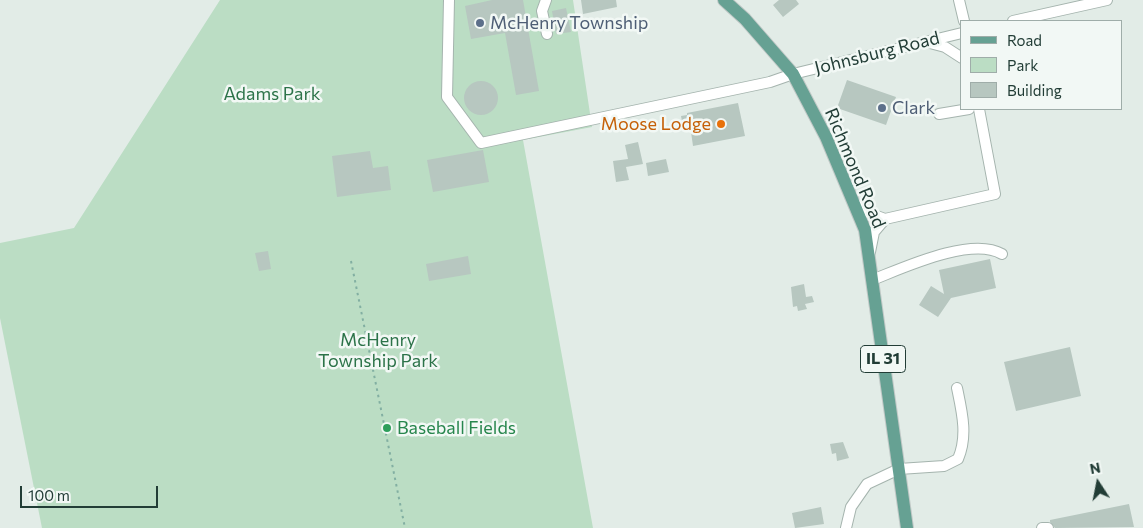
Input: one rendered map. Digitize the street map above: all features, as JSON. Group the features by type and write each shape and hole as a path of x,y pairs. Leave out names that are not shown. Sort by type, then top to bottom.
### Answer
{"main road":[{"name":"Richmond Road","path":"724,0 746,19 793,74 826,137 864,230 908,528"}],"street":[{"name":"Johnsburg Road","path":"449,0 446,97 481,143 770,82 793,74 960,33"},
{"path":"546,0 542,11 547,34"},
{"path":"959,0 964,20"},
{"path":"1017,20 1080,3 1108,0"},
{"path":"925,42 946,47 960,57"},
{"path":"939,114 963,110"},
{"path":"854,203 869,213 884,219 995,194 979,110"},
{"path":"869,259 874,232 884,219"},
{"path":"872,280 936,255 982,249 996,250 1002,254"},
{"path":"846,528 851,507 867,484 899,469 944,466 958,460 962,449 963,417 957,388"},
{"path":"1042,528 1048,528"}],"path":[{"path":"350,261 405,528"}],"green space":[{"name":"McHenry Township Park","path":"220,0 573,0 592,127 523,140 593,528 42,528 0,318 0,243 74,228"}],"building":[{"path":"492,0 523,0 539,91 516,95 505,33 471,39 465,6"},
{"path":"581,0 616,0 617,7 583,14"},
{"path":"779,0 796,0 799,4 783,17 773,5"},
{"path":"566,8 571,32 556,34 552,11"},
{"path":"847,80 896,97 886,125 837,108"},
{"path":"481,81 493,86 498,98 493,110 481,115 469,110 464,98 469,86"},
{"path":"738,103 745,136 693,146 690,125 683,126 681,116 687,115 687,113"},
{"path":"638,142 643,164 626,167 629,180 616,182 613,161 628,159 625,145"},
{"path":"483,150 489,182 433,192 427,160"},
{"path":"370,151 373,168 388,166 391,190 337,197 332,156"},
{"path":"666,159 669,172 648,176 646,163"},
{"path":"268,251 271,269 259,271 255,253"},
{"path":"468,256 471,274 429,281 426,264"},
{"path":"990,259 996,288 951,298 938,317 919,305 931,286 944,294 939,270"},
{"path":"804,284 806,297 812,296 814,302 805,304 807,309 798,311 797,306 793,307 791,287"},
{"path":"1070,347 1081,396 1016,411 1004,362"},
{"path":"843,442 849,458 837,461 836,453 832,454 830,444"},
{"path":"1129,504 1134,527 1055,528 1050,522 1050,520"},
{"path":"821,507 824,524 795,528 792,513"}],"place":[{"name":"McHenry Township","path":"480,23"},
{"name":"Clark","path":"882,108"},
{"name":"Moose Lodge","path":"721,124"},
{"name":"Baseball Fields","path":"387,428"}],"park label":[{"name":"Adams Park","path":"272,94"}]}
